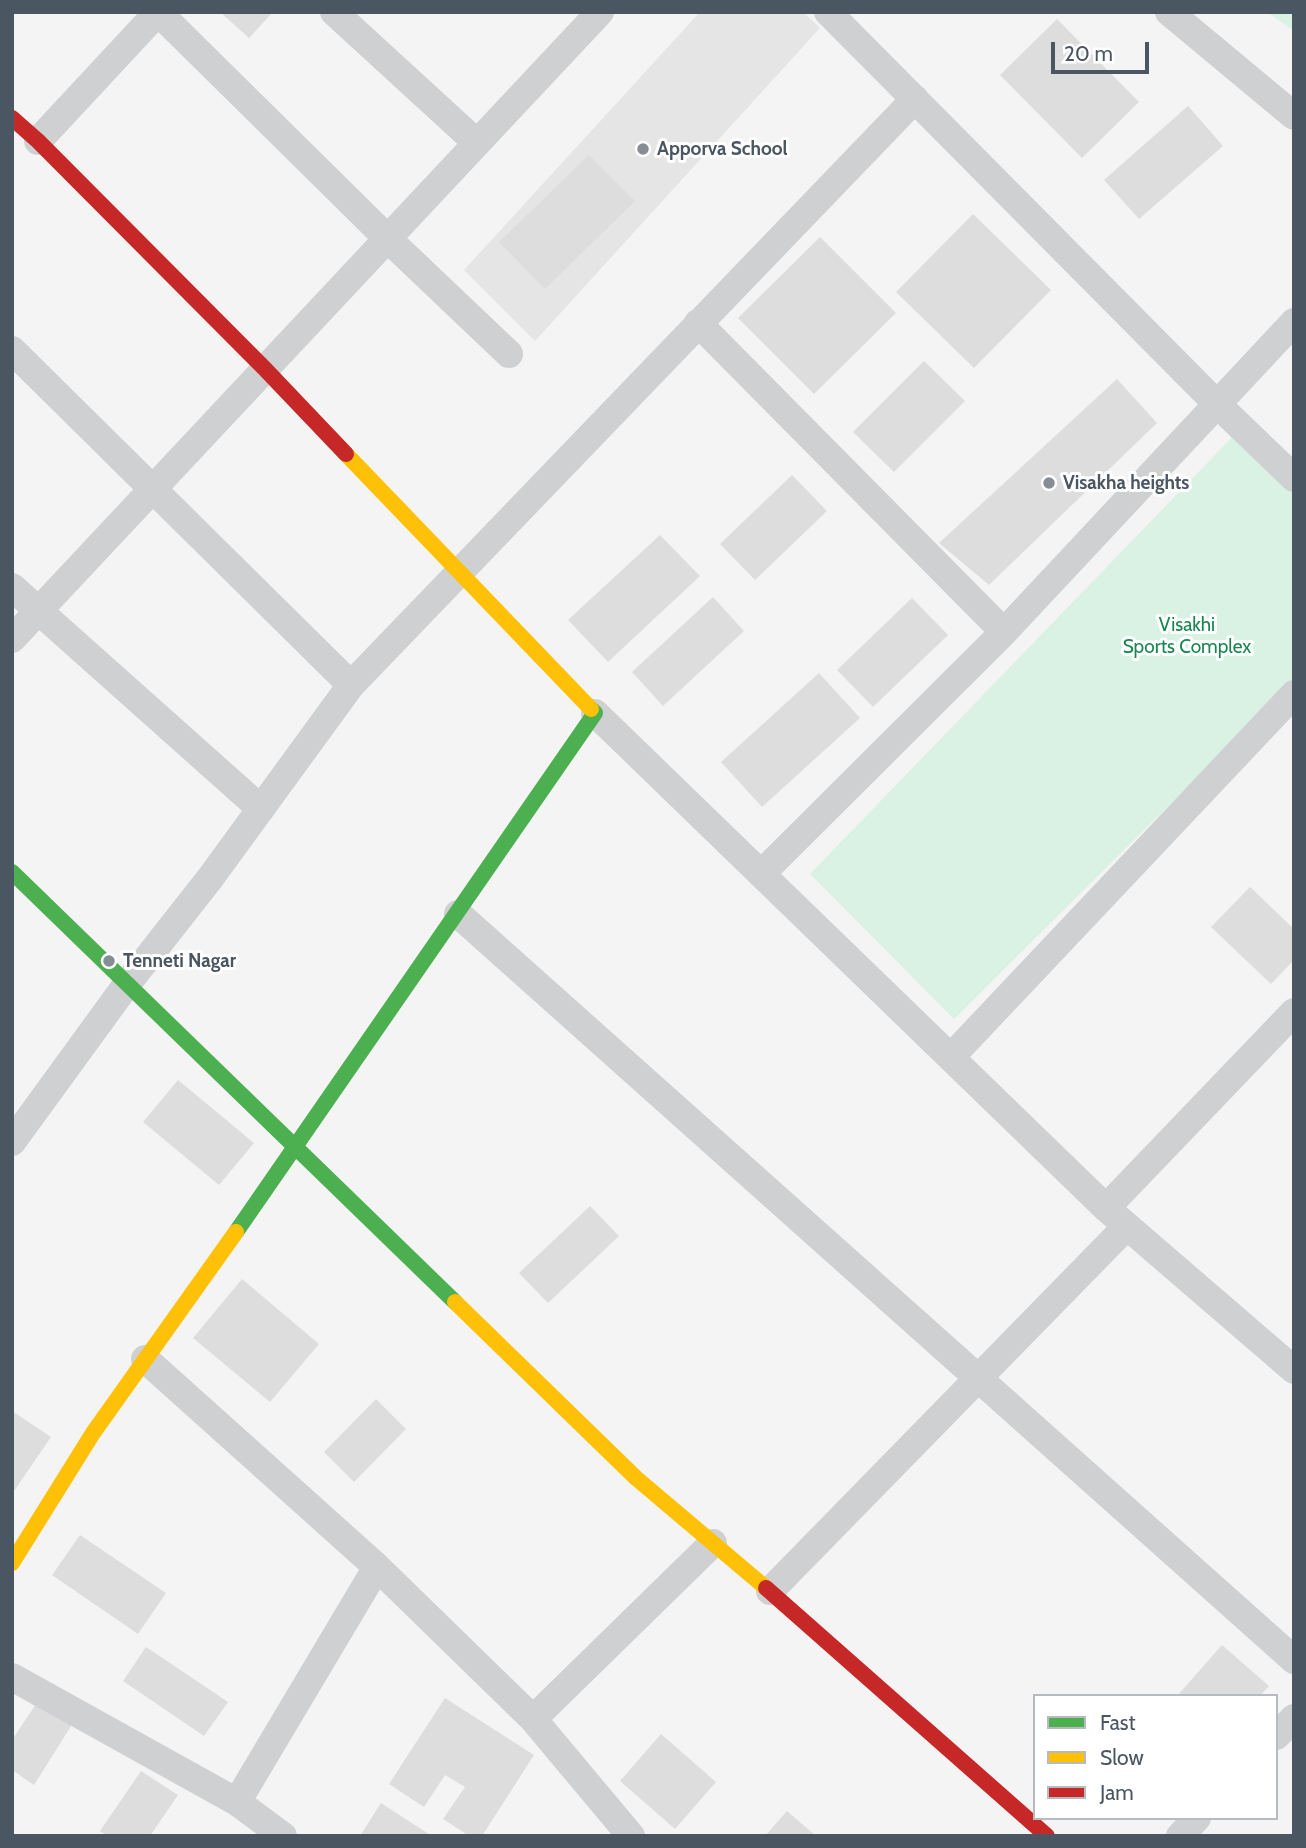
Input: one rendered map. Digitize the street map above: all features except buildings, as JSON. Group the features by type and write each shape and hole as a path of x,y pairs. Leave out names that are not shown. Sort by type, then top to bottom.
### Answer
{"street":[{"path":"38,141 158,12 509,354"},
{"path":"334,12 477,143"},
{"path":"12,639 600,12"},
{"path":"828,12 1217,404 1294,478"},
{"path":"1170,12 1294,116"},
{"path":"12,1142 127,984 186,911 351,685 915,99"},
{"path":"12,118 265,369 595,713 1106,1208 1292,1367"},
{"path":"761,874 1004,632 1294,322"},
{"path":"698,323 1004,632"},
{"path":"12,350 351,685"},
{"path":"12,587 261,809"},
{"path":"951,1057 1294,694"},
{"path":"12,1563 93,1433 296,1148 595,713"},
{"path":"12,872 636,1478 770,1591 1047,1836"},
{"path":"458,914 1294,1660"},
{"path":"1106,1208 1294,1012"},
{"path":"770,1591 1127,1226"},
{"path":"145,1359 377,1567 533,1719 631,1836"},
{"path":"533,1719 713,1543"},
{"path":"237,1802 377,1567"},
{"path":"12,1677 237,1802 283,1836"},
{"path":"1278,1734 1294,1718"},
{"path":"1180,1836 1195,1820"}],"shaded area":[{"name":"Apporva School","path":"700,12 803,12 820,28 535,341 464,270"}],"green space":[{"path":"1267,12 1294,12 1294,31"},
{"name":"Visakhi Sports Complex","path":"1238,431 1294,483 1294,681 954,1019 810,874"}],"traffic: fast":[{"path":"236,1232 595,713 591,709"},
{"path":"12,872 455,1302"}],"traffic: slow":[{"path":"346,454 591,709"},
{"path":"12,1563 93,1433 236,1232"},
{"path":"455,1302 636,1478 766,1588"}],"traffic: jam":[{"path":"12,118 265,369 346,454"},
{"path":"766,1588 1047,1836"}],"place":[{"name":"Apporva School","path":"643,149"},
{"name":"Visakha heights","path":"1049,483"},
{"name":"Tenneti Nagar","path":"109,961"}]}
